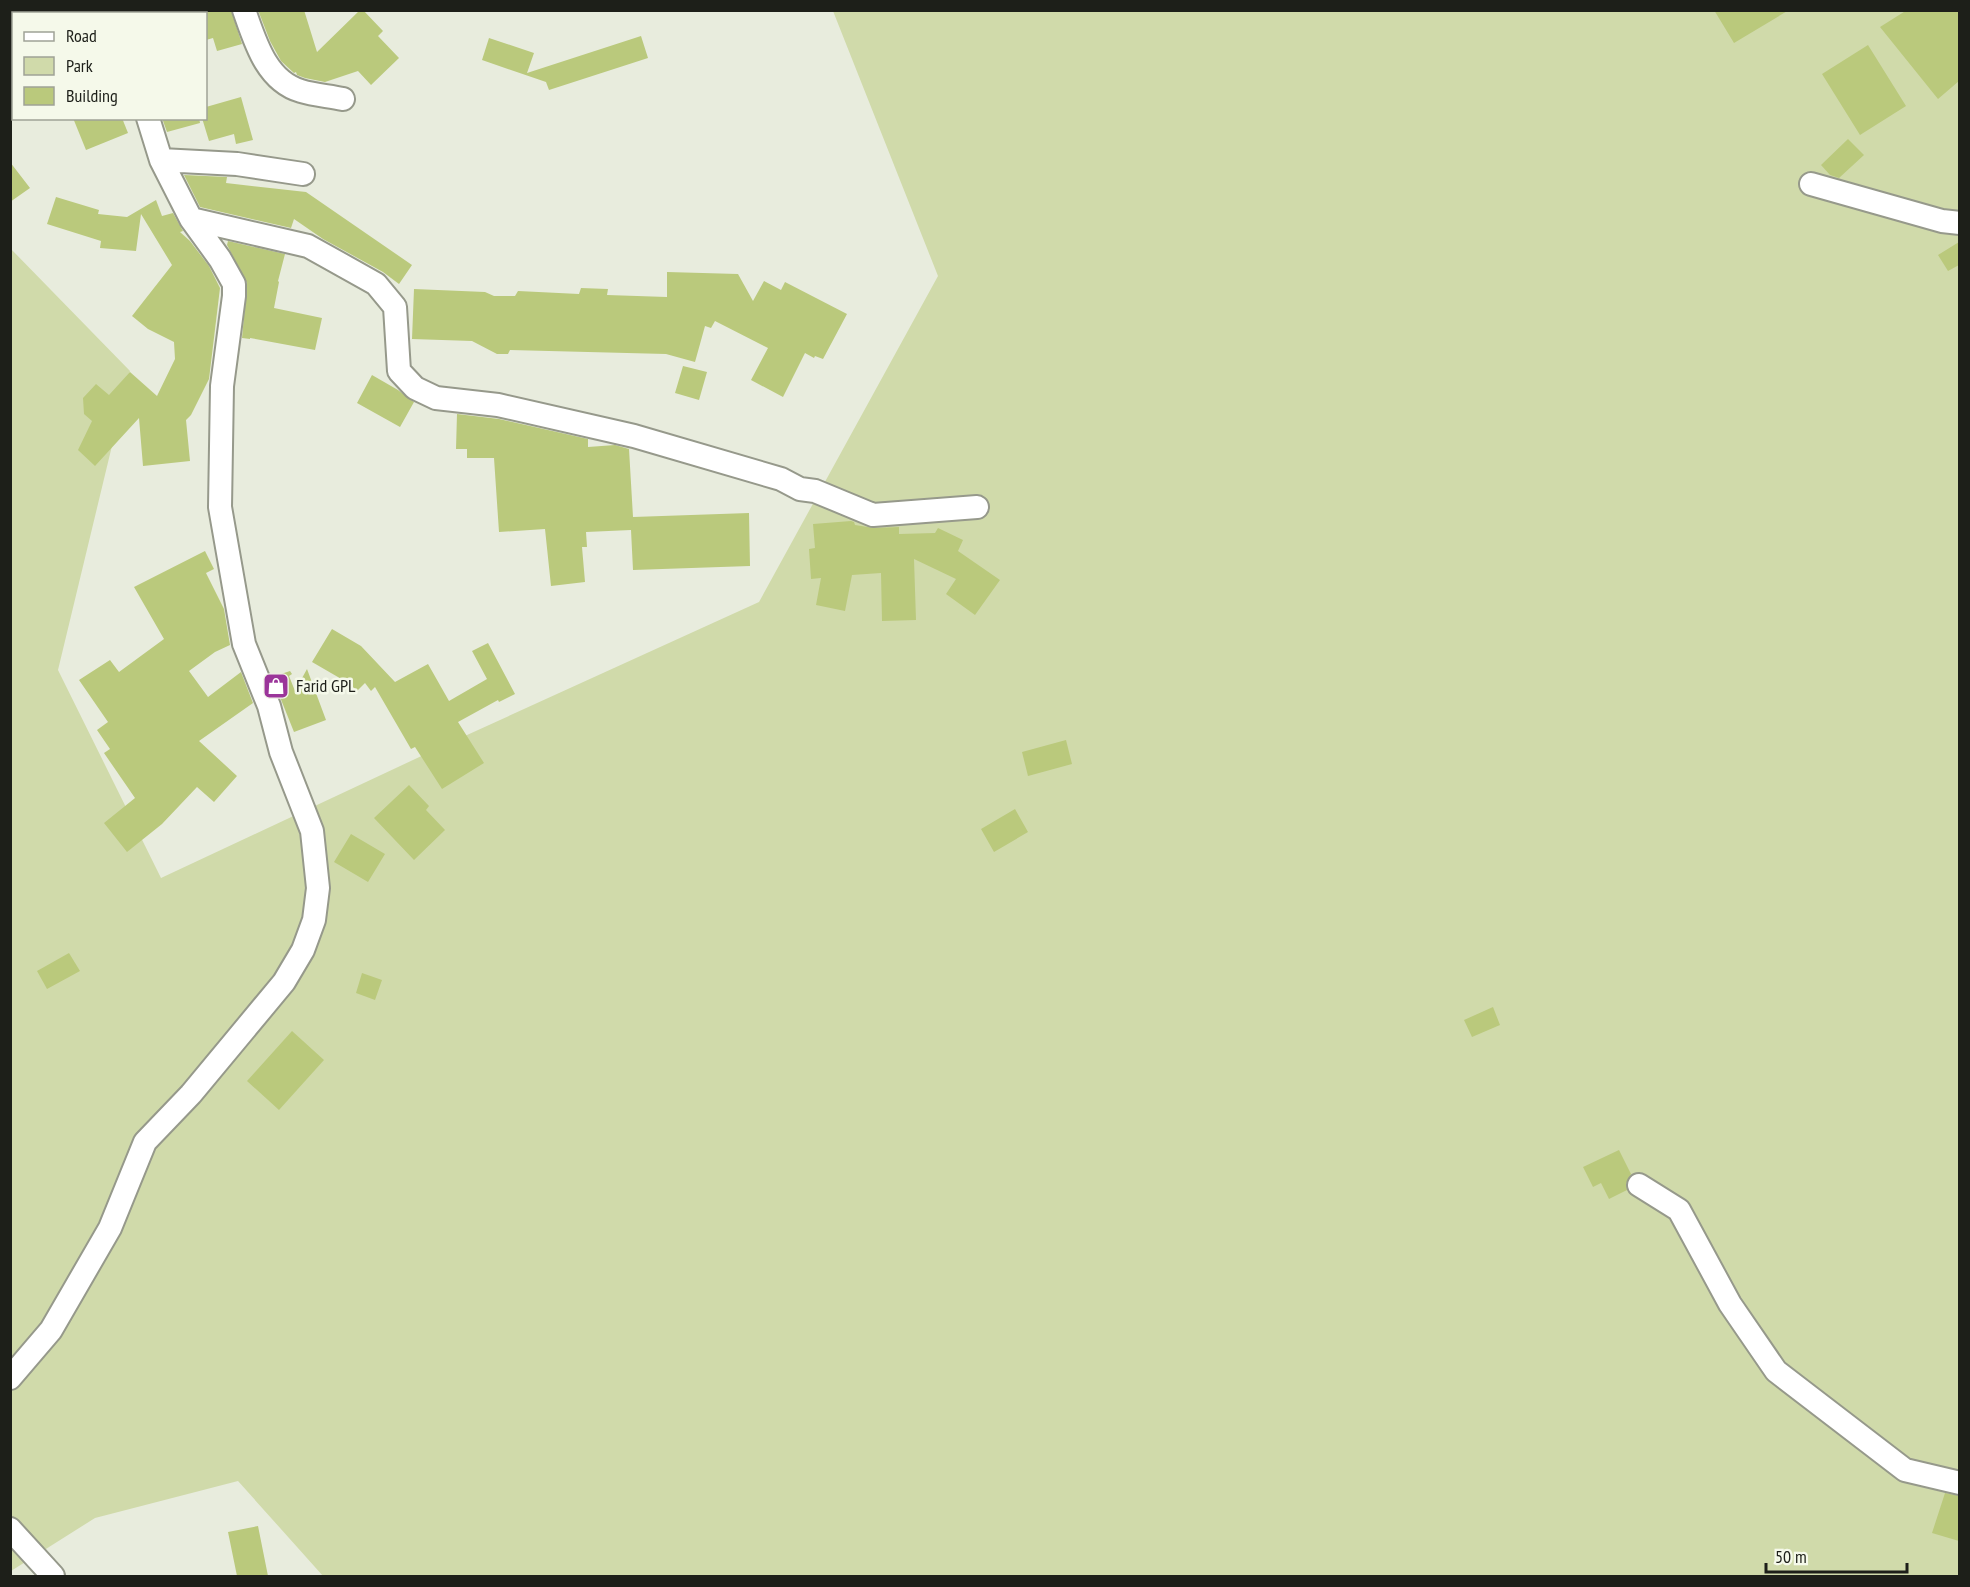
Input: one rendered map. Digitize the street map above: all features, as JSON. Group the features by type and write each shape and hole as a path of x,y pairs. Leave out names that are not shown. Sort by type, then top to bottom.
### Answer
{"street":[{"path":"244,10 261,53 272,73 299,91 343,99"},
{"path":"10,1378 51,1330 110,1228 145,1142 191,1094 284,982 303,950 314,920 318,888 312,831 281,752 269,706 244,644 220,507 222,386 234,284 220,259 191,219 161,160 149,120"},
{"path":"161,160 237,164 303,174"},
{"path":"1810,184 1959,223"},
{"path":"191,219 308,246 375,284 394,307 399,371 415,388 436,398 498,405 634,436 781,479 800,489 815,491 873,516 977,507"},
{"path":"1639,1185 1679,1210 1730,1304 1776,1371 1905,1470 1959,1483"},
{"path":"10,1529 53,1576"}],"green space":[{"path":"833,11 1959,11 1959,1576 323,1576 238,1481 95,1518 11,1571 11,249 130,371 58,670 161,878 759,602 938,276"}],"building":[{"path":"206,10 231,10 242,44 217,51 213,38 207,40"},
{"path":"258,10 304,10 317,52 360,10 363,10 383,31 378,36 399,58 371,85 358,71 325,82 305,78 294,73 281,61 270,41"},
{"path":"1714,10 1789,10 1734,43"},
{"path":"1907,10 1959,10 1959,81 1938,99 1880,27"},
{"path":"641,36 648,58 549,90 546,82 482,60 489,38 534,53 527,73"},
{"path":"1868,45 1906,106 1860,135 1822,74"},
{"path":"241,97 253,140 236,144 234,134 209,141 203,120 207,120 207,107"},
{"path":"74,120 123,120 128,133 86,150"},
{"path":"163,120 199,120 200,123 167,132"},
{"path":"1848,139 1864,155 1839,178 1830,175 1821,165"},
{"path":"10,162 30,188 10,202"},
{"path":"184,175 227,177 226,183 306,192 412,265 399,284 294,219 291,228 200,207"},
{"path":"56,197 99,210 98,214 127,217 156,200 162,216 173,213 183,231 180,232 209,266 220,288 209,379 191,415 186,420 190,461 143,466 139,418 95,466 78,450 92,421 84,414 83,398 96,384 109,395 130,372 157,396 175,359 174,342 148,329 132,316 172,265 141,214 136,251 100,248 101,241 47,224"},
{"path":"228,241 285,254 274,308 322,318 315,350 242,338 247,283 227,245"},
{"path":"1959,242 1959,265 1948,271 1938,255"},
{"path":"667,272 738,274 753,301 764,281 781,290 785,282 847,314 823,359 815,356 814,358 805,353 783,397 751,380 768,348 715,321 711,328 705,326 695,362 666,354 510,350 508,354 497,354 472,341 412,339 414,289 485,292 494,296 515,296 518,291 579,294 581,288 608,289 607,295 667,297"},
{"path":"683,366 707,372 699,400 675,393"},
{"path":"372,375 414,402 400,427 357,403"},
{"path":"457,414 499,419 588,439 588,447 615,445 629,449 633,517 749,513 750,566 633,570 631,530 586,532 587,547 582,547 585,582 551,586 545,529 499,532 494,458 467,458 467,449 456,449"},
{"path":"851,521 855,525 874,528 899,527 899,534 935,533 938,528 963,540 958,551 1000,580 975,615 946,594 956,579 914,559 916,620 882,621 881,573 852,575 845,611 816,605 821,578 811,579 809,549 815,548 813,524"},
{"path":"205,551 214,569 206,573 224,609 230,645 215,652 189,671 208,697 241,672 253,703 199,741 237,776 214,802 197,787 162,824 127,852 104,823 135,798 104,753 110,749 97,730 108,722 79,680 110,660 119,672 164,639 134,587"},
{"path":"332,629 361,646 395,682 428,664 449,701 487,679 472,651 488,643 515,694 499,702 498,700 458,722 484,763 442,789 415,747 411,749 375,687 371,691 365,683 357,691 350,684 312,662"},
{"path":"307,669 326,720 294,732 272,677 290,671 292,674 289,676 295,691"},
{"path":"1066,740 1072,764 1028,776 1022,752"},
{"path":"409,785 429,806 426,810 445,830 414,860 374,818"},
{"path":"1015,809 1028,832 994,852 981,829"},
{"path":"351,834 385,854 368,882 334,862"},
{"path":"69,953 80,971 47,989 37,971"},
{"path":"362,973 382,980 375,1000 356,993"},
{"path":"1493,1007 1500,1025 1472,1037 1464,1020"},
{"path":"292,1031 324,1060 279,1110 247,1081"},
{"path":"1619,1150 1631,1174 1626,1184 1627,1190 1609,1199 1601,1183 1593,1187 1583,1167"},
{"path":"1945,1493 1959,1496 1959,1541 1932,1533"},
{"path":"258,1526 268,1576 237,1576 228,1532"}],"place":[{"name":"Farid GPL","path":"276,686"}]}
